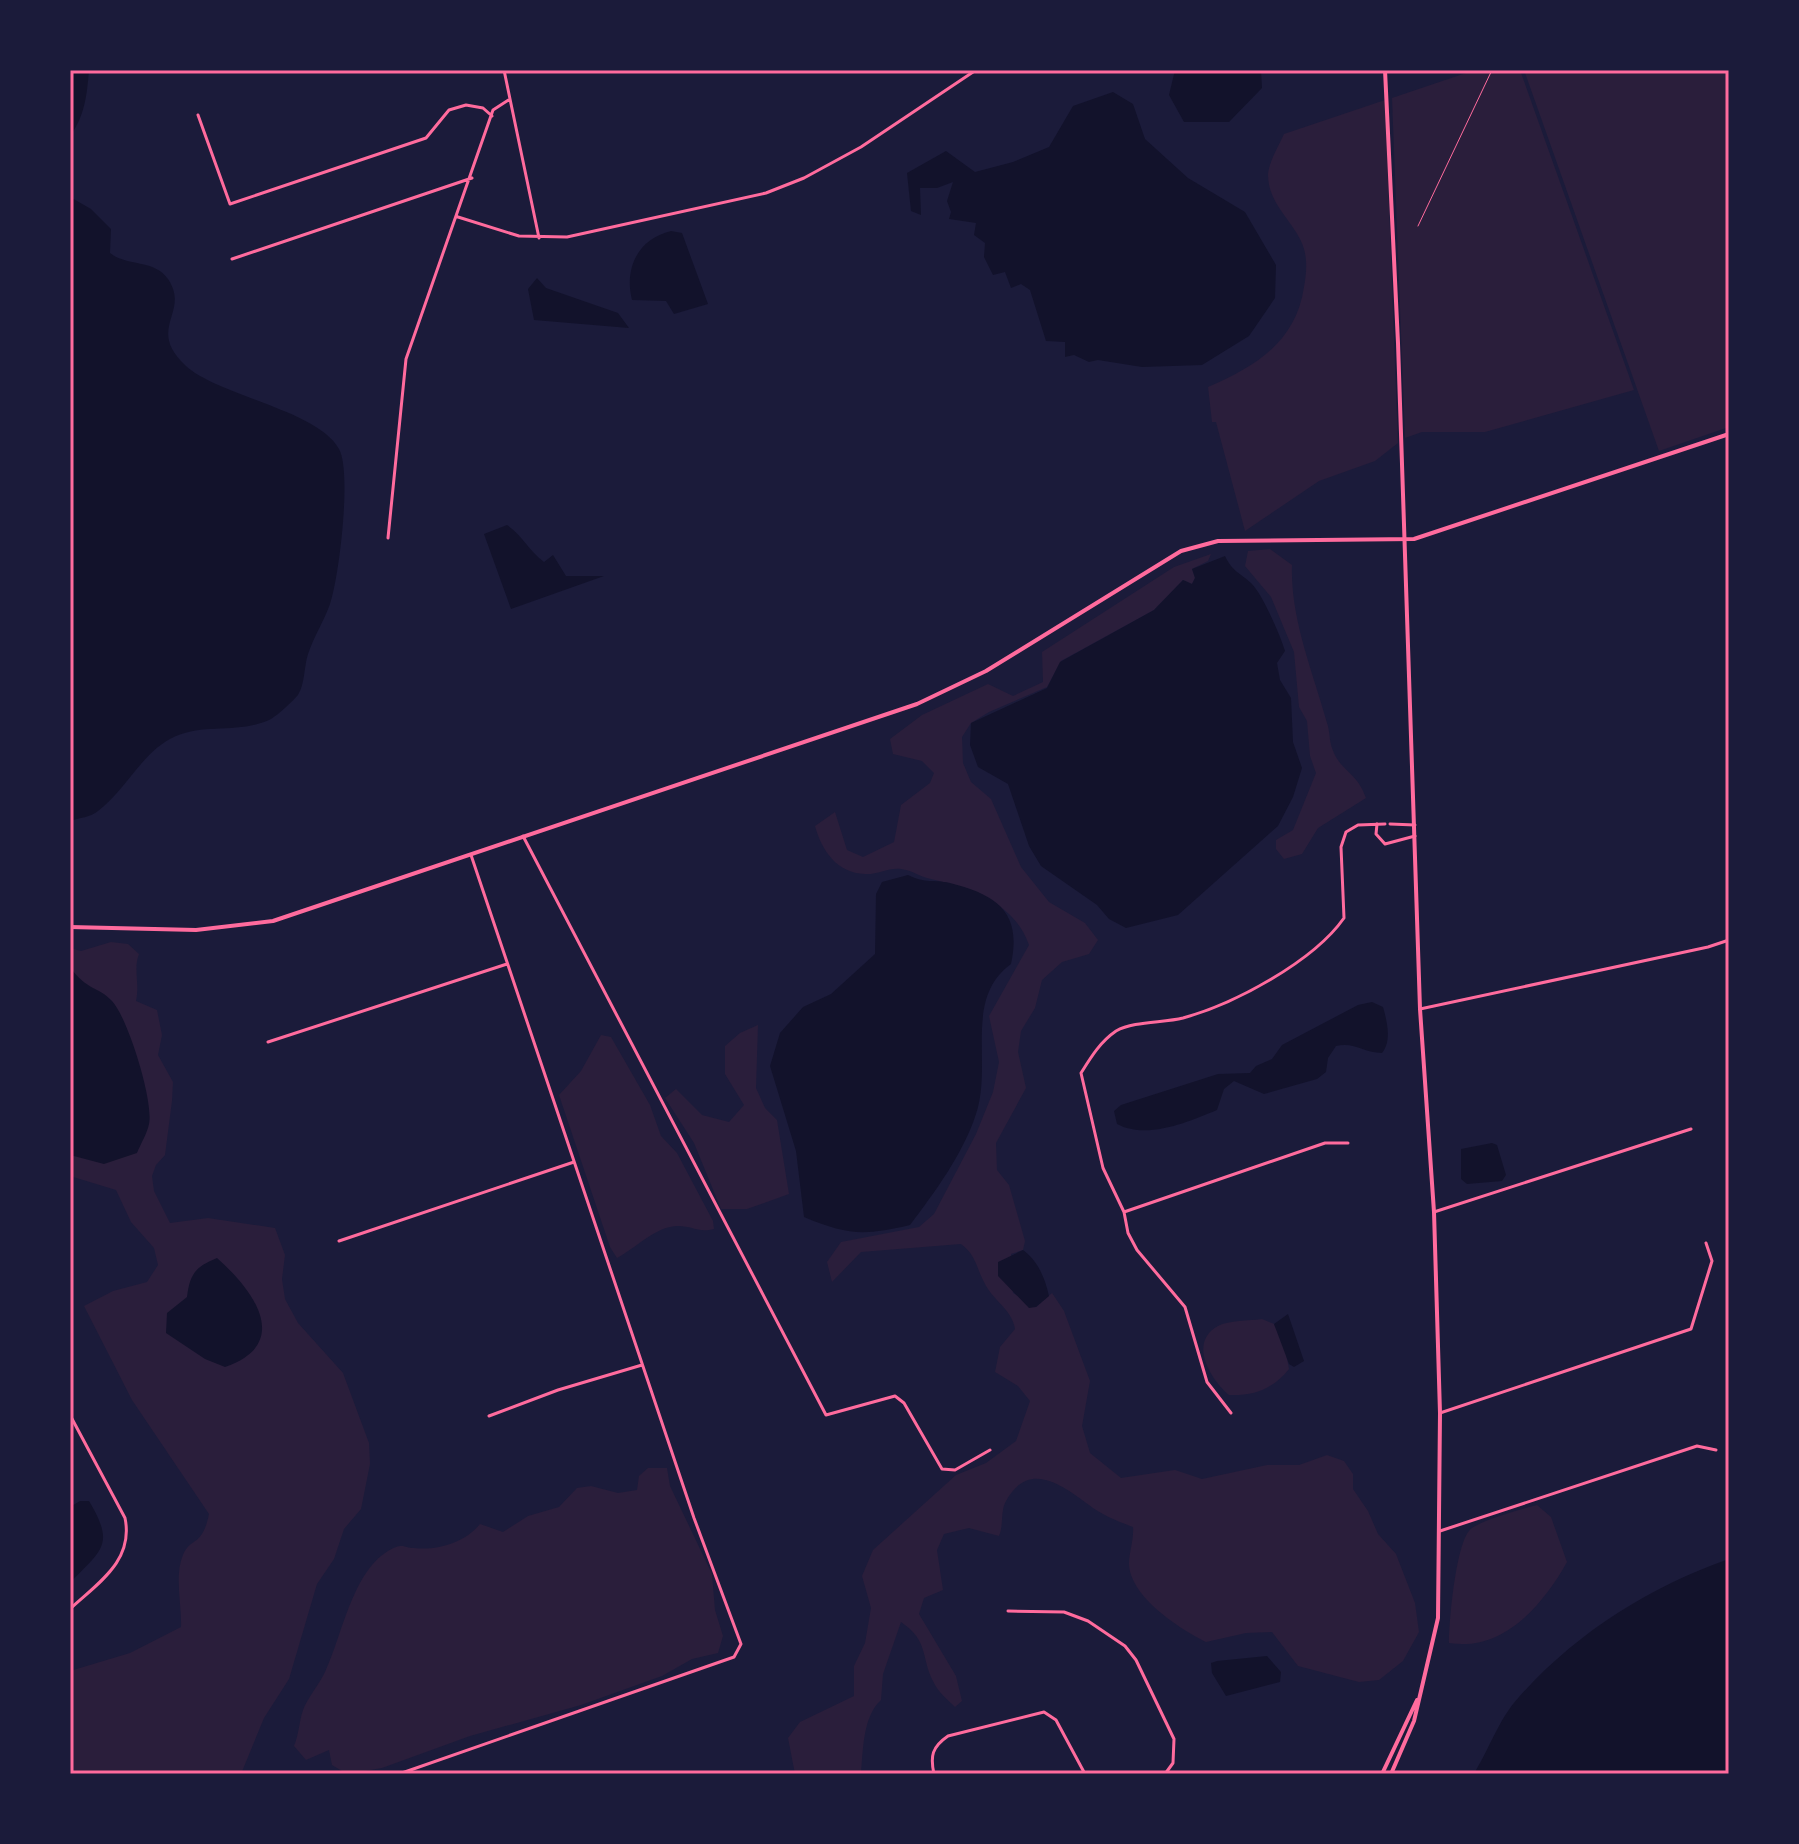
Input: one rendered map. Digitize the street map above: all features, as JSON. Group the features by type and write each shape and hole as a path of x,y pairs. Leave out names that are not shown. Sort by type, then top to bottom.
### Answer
{"main road":[{"path":"1385,70 1405,540 1420,1009 1434,1212 1440,1413 1438,1618 1414,1721 1391,1774"},
{"path":"70,927 196,930 273,921 917,704 986,671 1181,551 1218,541 1405,540 1729,434"},
{"path":"1382,1774 1423,1687"}],"street":[{"path":"504,70 539,238"},
{"path":"458,217 539,238 567,237 766,193 804,178 861,147 976,70"},
{"path":"388,538 406,359 492,116 499,105 510,99"},
{"path":"198,115 230,204 426,138 449,110 466,105 483,108 492,116"},
{"path":"232,259 472,178"},
{"path":"1377,824 1376,834 1385,844 1415,836"},
{"path":"1231,1413 1207,1382 1185,1307 1137,1250 1124,1212 1103,1168 1081,1073 1099,1044 1119,1029 1184,1017 1217,1005 1269,980 1310,952 1344,918 1341,847 1346,832 1358,825 1415,825"},
{"path":"523,836 826,1415 895,1396 904,1403 942,1469 955,1470 990,1450"},
{"path":"399,1774 734,1657 741,1644 642,1365 470,854"},
{"path":"1420,1009 1729,940"},
{"path":"268,1042 507,964"},
{"path":"1434,1212 1691,1129"},
{"path":"1124,1212 1325,1143 1348,1143"},
{"path":"339,1241 574,1162"},
{"path":"1440,1413 1691,1329 1712,1261 1706,1243"},
{"path":"489,1416 558,1390 642,1365"},
{"path":"70,1415 125,1518 128,1533 126,1549 116,1566 70,1609"},
{"path":"1440,1531 1697,1446 1716,1450"},
{"path":"1008,1611 1037,1609 1064,1612 1088,1621 1125,1646 1136,1660 1174,1739 1173,1763 1165,1774"},
{"path":"934,1774 930,1757 937,1744 948,1736 1044,1712 1056,1720 1085,1774"}],"lane":[{"path":"1418,226 1492,70"}],"shaded area":[{"path":"70,70 89,70 82,113 70,136"},
{"path":"1175,70 1261,70 1262,88 1229,122 1184,122 1169,95"},
{"path":"1466,70 1520,70 1634,390 1485,432 1422,432 1405,438 1392,98 1466,73"},
{"path":"1524,70 1729,70 1729,427 1659,451"},
{"path":"1113,92 1133,104 1145,139 1188,178 1245,212 1276,265 1275,298 1249,336 1202,365 1142,367 1098,360 1089,362 1074,355 1065,357 1065,342 1046,341 1030,290 1021,284 1011,288 1005,272 993,275 984,257 985,243 974,235 976,223 949,219 951,212 947,201 953,182 937,188 920,188 921,215 911,211 907,173 946,151 975,172 1013,162 1049,147 1073,106"},
{"path":"1385,100 1398,443 1375,461 1319,481 1245,531 1216,422 1212,422 1208,387 1243,370 1271,349 1283,337 1300,306 1306,274 1304,250 1271,193 1270,164 1284,134"},
{"path":"70,197 91,209 111,229 110,253 156,268 168,279 175,302 168,331 169,341 174,353 186,366 201,377 290,414 328,435 339,449 343,461 344,501 334,591 308,654 298,695 274,717 260,724 188,732 164,742 98,811 70,821"},
{"path":"671,231 682,233 708,304 674,314 666,301 632,300 630,288 636,256 650,241"},
{"path":"537,278 546,288 618,313 629,328 534,320 528,289"},
{"path":"507,525 544,562 553,555 566,576 604,576 511,609 484,534"},
{"path":"1270,549 1292,565 1299,625 1332,748 1366,798 1318,828 1302,854 1284,859 1276,849 1276,840 1293,830 1316,773 1310,756 1307,721 1299,707 1294,652 1271,597 1245,566 1248,551"},
{"path":"1211,554 1208,561 1192,569 1195,578 1192,584 1183,580 1154,610 1061,661 1047,687 989,712 971,723 962,737 963,763 971,782 991,799 1021,867 1049,902 1085,923 1098,940 1089,954 1062,962 1042,980 1035,1008 1021,1031 1018,1052 1026,1088 996,1143 997,1170 1009,1185 1025,1241 1023,1250 1011,1254 1013,1293 1036,1307 1052,1293 1064,1311 1090,1381 1082,1426 1090,1453 1121,1478 1175,1470 1202,1479 1267,1465 1299,1465 1327,1455 1344,1461 1353,1474 1353,1489 1368,1511 1378,1534 1396,1554 1415,1603 1419,1632 1403,1661 1379,1680 1359,1682 1298,1666 1272,1632 1246,1633 1206,1642 1170,1620 1138,1588 1129,1564 1133,1527 1099,1512 1057,1484 1036,1479 1025,1481 1015,1488 1006,1501 999,1536 969,1528 944,1534 937,1550 943,1590 924,1598 919,1614 956,1676 962,1701 955,1707 938,1690 920,1643 901,1622 883,1674 881,1700 867,1724 861,1774 795,1774 788,1738 800,1722 854,1696 854,1666 865,1643 871,1608 862,1576 873,1550 956,1475 986,1463 1016,1441 1030,1401 1018,1386 995,1372 1000,1347 1015,1329 1006,1310 988,1288 973,1257 961,1244 861,1252 832,1282 827,1262 841,1242 919,1227 934,1214 976,1134 993,1092 999,1062 989,1016 1029,945 1013,918 976,893 905,870 865,874 846,870 827,852 815,826 835,812 847,850 863,857 894,842 901,805 930,783 934,773 922,761 893,754 890,739 922,715 988,684 1013,696 1043,682 1042,652 1174,567"},
{"path":"1225,556 1255,588 1283,644 1285,651 1277,663 1280,680 1291,698 1293,742 1302,768 1293,797 1278,826 1178,915 1126,928 1109,919 1097,905 1041,866 1029,846 1008,784 978,767 970,745 971,723 1047,688 1060,662 1154,610 1183,580 1192,584 1195,578 1192,569"},
{"path":"908,875 967,888 993,900 1009,919 1014,946 1011,964 996,978 983,1013 980,1094 964,1144 910,1225 856,1232 804,1217 796,1151 770,1066 780,1033 803,1007 831,994 875,954 876,894 882,882"},
{"path":"111,942 128,944 139,954 136,1001 157,1010 162,1035 158,1055 173,1082 165,1155 152,1176 154,1191 170,1223 208,1218 275,1228 285,1255 282,1279 285,1299 298,1323 343,1373 369,1443 370,1464 361,1509 344,1529 334,1559 317,1584 289,1679 264,1718 241,1774 70,1774 70,1671 130,1653 181,1627 180,1563 186,1549 203,1532 209,1514 132,1400 84,1306 113,1291 147,1282 158,1265 154,1248 131,1222 116,1190 70,1176 70,948 81,951"},
{"path":"70,967 82,980 107,996 118,1010 132,1042 148,1098 149,1124 137,1153 104,1164 70,1155"},
{"path":"1372,1002 1383,1007 1386,1018 1388,1037 1382,1053 1349,1045 1336,1046 1328,1058 1326,1072 1317,1079 1264,1094 1234,1081 1224,1089 1217,1110 1193,1120 1154,1130 1117,1124 1114,1111 1121,1105 1218,1074 1250,1073 1256,1066 1272,1059 1282,1045 1358,1005"},
{"path":"758,1025 756,1088 765,1108 777,1120 789,1194 747,1209 721,1209 694,1143 665,1098 676,1089 702,1115 729,1122 744,1105 725,1074 725,1046 740,1033"},
{"path":"601,1035 611,1037 650,1105 661,1136 677,1153 713,1221 714,1229 670,1227 654,1233 617,1258 610,1247 559,1095 581,1071"},
{"path":"1492,1143 1497,1145 1506,1175 1502,1181 1467,1184 1461,1179 1461,1149"},
{"path":"1023,1250 1040,1270 1049,1296 1036,1307 1029,1308 998,1276 998,1262"},
{"path":"217,1258 253,1300 262,1330 258,1344 246,1357 225,1367 205,1359 166,1333 167,1313 187,1297 195,1272"},
{"path":"1288,1314 1304,1361 1294,1367 1289,1364 1274,1324"},
{"path":"1262,1319 1274,1324 1285,1348 1289,1369 1262,1390 1229,1395 1210,1371 1203,1352 1204,1342 1209,1333 1223,1324"},
{"path":"648,1468 667,1468 670,1486 712,1574 715,1610 723,1636 718,1653 692,1659 662,1676 581,1705 470,1736 382,1768 347,1774 332,1765 329,1750 306,1760 294,1746 303,1710 325,1672 359,1584 381,1556 398,1546 423,1549 450,1544 467,1536 480,1524 503,1532 528,1516 559,1507 577,1488 591,1486 618,1493 637,1490 639,1476"},
{"path":"80,1501 89,1501 102,1528 103,1538 97,1554 70,1583 70,1507"},
{"path":"1537,1505 1551,1517 1567,1562 1557,1578 1533,1609 1504,1633 1469,1644 1449,1643 1454,1581 1466,1535 1486,1521"},
{"path":"1729,1559 1729,1774 1475,1772 1512,1705 1565,1652 1615,1614 1642,1598"},
{"path":"1267,1656 1281,1672 1280,1682 1226,1696 1212,1673 1211,1663 1217,1661"}]}
